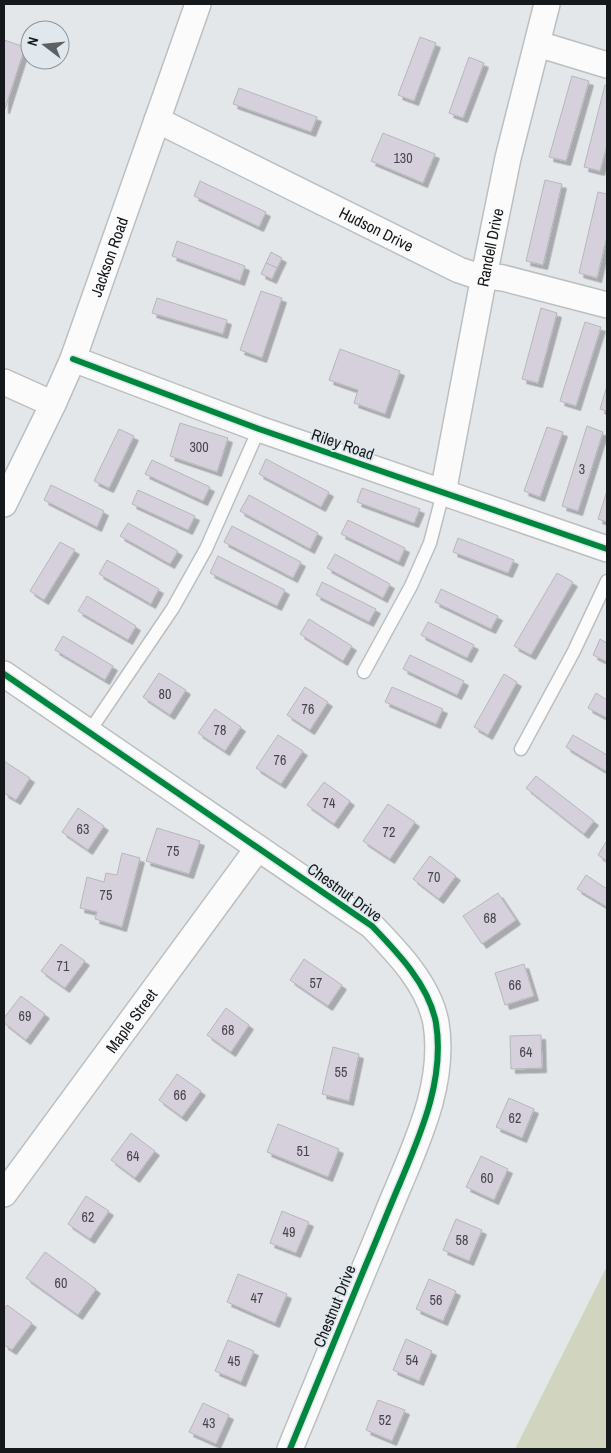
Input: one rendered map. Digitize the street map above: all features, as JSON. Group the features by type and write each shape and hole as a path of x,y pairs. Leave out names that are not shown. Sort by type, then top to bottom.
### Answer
{"street":[{"name":"Jackson Road","path":"4,504 73,359 198,4"},
{"name":"Randell Drive","path":"443,493 508,158 547,4"},
{"path":"538,44 607,65"},
{"name":"Hudson Drive","path":"156,120 459,270 471,274 503,278 607,306"},
{"name":"Riley Road","path":"73,359 259,429 607,549"},
{"path":"4,382 53,404"},
{"name":"Chestnut Drive","path":"4,674 372,926 411,971 426,996 435,1022 438,1045 437,1066 422,1131 290,1449"},
{"name":"Maple Street","path":"4,1194 258,848"}],"lane":[{"path":"89,732 173,608 206,549 259,429"},
{"path":"364,672 411,586 430,543 443,493"},
{"path":"521,749 574,651 607,581"}],"green space":[{"path":"607,1266 607,1449 515,1449"}],"building":[{"path":"420,37 436,43 414,101 398,95"},
{"path":"4,40 20,45 20,62 4,109"},
{"path":"469,57 484,63 463,118 449,113"},
{"path":"572,76 589,81 566,161 549,157"},
{"path":"605,85 607,86 607,145 600,171 584,167"},
{"path":"239,88 317,117 311,132 233,104"},
{"path":"383,133 435,154 423,183 371,161"},
{"path":"545,180 562,184 543,265 526,261"},
{"path":"200,181 266,212 259,227 194,196"},
{"path":"598,192 607,194 607,236 597,278 579,273"},
{"path":"177,241 245,266 240,281 172,256"},
{"path":"271,252 282,258 277,268 266,263"},
{"path":"266,263 277,268 272,279 261,274"},
{"path":"261,291 282,298 262,358 240,350"},
{"path":"157,298 227,320 223,334 152,313"},
{"path":"541,308 557,313 538,383 522,379"},
{"path":"585,322 601,327 576,406 560,401"},
{"path":"340,349 400,371 385,414 354,403 358,390 329,380"},
{"path":"607,386 607,411 600,409"},
{"path":"180,423 228,438 217,472 170,456"},
{"path":"587,426 603,432 578,511 562,506"},
{"path":"547,427 563,432 540,497 524,491"},
{"path":"119,429 134,436 109,488 94,481"},
{"path":"266,459 329,492 321,507 259,474"},
{"path":"152,460 210,487 203,501 145,474"},
{"path":"51,485 104,511 97,527 44,500"},
{"path":"362,488 420,509 414,523 357,502"},
{"path":"138,490 195,516 188,530 132,504"},
{"path":"607,491 607,522 598,519"},
{"path":"249,495 318,533 310,549 240,511"},
{"path":"348,520 405,548 399,562 341,534"},
{"path":"128,523 178,551 170,564 120,536"},
{"path":"232,526 301,562 293,578 224,542"},
{"path":"458,538 514,560 508,573 453,552"},
{"path":"60,542 75,550 44,600 30,591"},
{"path":"335,554 390,584 383,598 327,568"},
{"path":"218,556 285,590 277,606 210,573"},
{"path":"107,560 159,589 151,604 99,574"},
{"path":"557,573 573,582 531,655 514,646"},
{"path":"322,582 376,609 369,622 316,595"},
{"path":"441,589 498,616 491,629 435,602"},
{"path":"87,596 136,626 128,640 78,611"},
{"path":"309,619 352,646 343,661 300,634"},
{"path":"428,622 474,645 467,658 421,635"},
{"path":"63,636 113,666 105,680 55,650"},
{"path":"600,639 607,643 607,662 593,655"},
{"path":"410,655 464,681 457,695 403,669"},
{"path":"159,673 186,690 170,715 143,697"},
{"path":"504,674 517,682 488,735 474,727"},
{"path":"305,687 328,702 310,730 287,715"},
{"path":"392,687 443,709 436,724 385,702"},
{"path":"596,693 607,700 607,718 588,708"},
{"path":"215,709 241,727 225,751 198,733"},
{"path":"278,735 303,751 281,784 256,768"},
{"path":"573,735 607,755 607,772 566,747"},
{"path":"4,761 30,778 16,800 4,793"},
{"path":"536,776 594,821 584,834 526,788"},
{"path":"324,782 350,801 334,824 307,805"},
{"path":"388,804 415,822 390,859 363,841"},
{"path":"78,808 104,826 88,850 62,832"},
{"path":"157,828 200,841 189,874 146,861"},
{"path":"607,842 607,861 598,855"},
{"path":"122,853 140,858 122,927 95,919 97,912 80,908 87,877 104,882 106,873 117,875"},
{"path":"430,856 456,876 439,899 413,879"},
{"path":"586,875 607,889 607,907 577,889"},
{"path":"498,893 516,920 482,944 463,916"},
{"path":"61,944 85,961 65,988 41,971"},
{"path":"304,959 342,985 328,1006 290,980"},
{"path":"524,964 534,996 505,1005 495,973"},
{"path":"21,996 45,1014 26,1040 4,1023 4,1018"},
{"path":"226,1008 249,1025 231,1052 207,1035"},
{"path":"541,1035 542,1068 511,1069 510,1036"},
{"path":"333,1047 359,1054 349,1101 322,1094"},
{"path":"177,1074 201,1091 182,1117 159,1100"},
{"path":"509,1098 534,1109 522,1138 496,1127"},
{"path":"278,1124 339,1149 328,1177 267,1152"},
{"path":"131,1133 155,1151 135,1178 111,1160"},
{"path":"481,1156 508,1169 494,1200 466,1187"},
{"path":"86,1196 109,1211 90,1239 68,1224"},
{"path":"282,1211 309,1222 296,1253 270,1243"},
{"path":"456,1219 482,1230 469,1261 443,1250"},
{"path":"45,1252 96,1289 78,1315 26,1278"},
{"path":"238,1274 287,1294 275,1323 227,1302"},
{"path":"429,1279 456,1291 443,1321 416,1309"},
{"path":"7,1305 32,1323 12,1350 4,1345 4,1310"},
{"path":"406,1339 432,1351 419,1381 393,1370"},
{"path":"228,1340 254,1351 241,1382 215,1371"},
{"path":"378,1400 405,1410 392,1441 366,1430"},
{"path":"203,1403 229,1415 216,1444 189,1432"}],"cycle path":[{"path":"73,359 259,429 607,549"},
{"path":"4,674 372,926 411,970 420,983 432,1009 436,1023 438,1044 437,1065 434,1085 423,1125 290,1449"}]}
